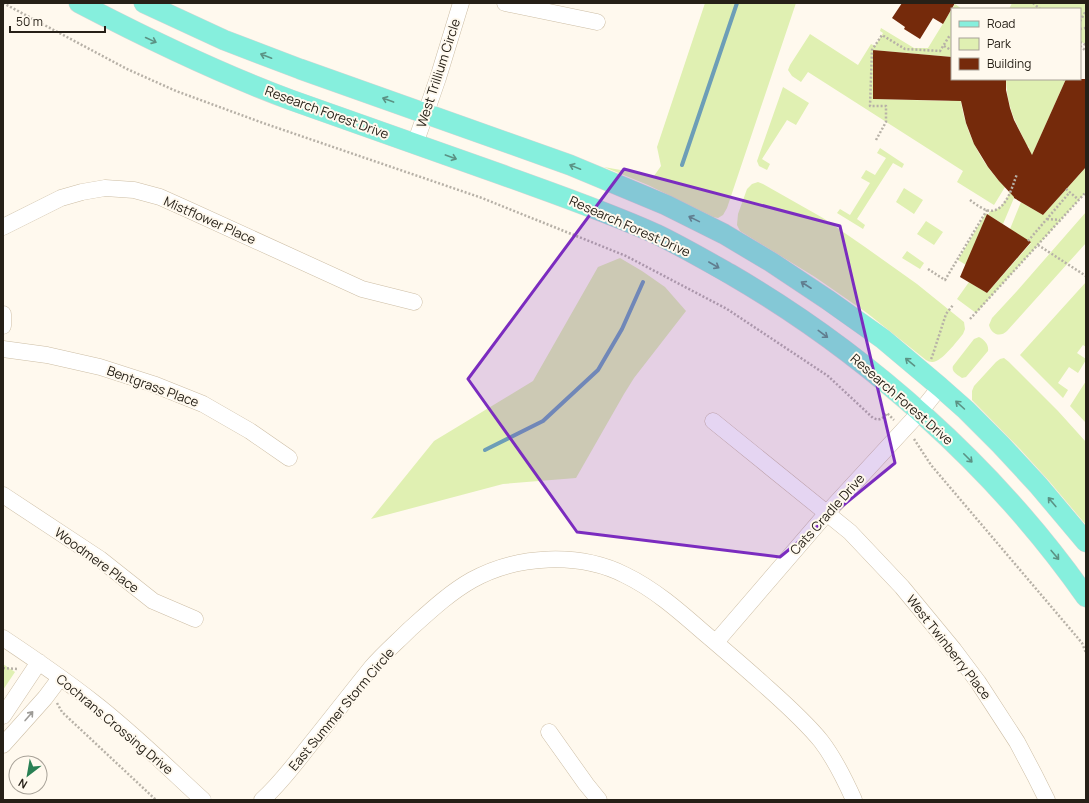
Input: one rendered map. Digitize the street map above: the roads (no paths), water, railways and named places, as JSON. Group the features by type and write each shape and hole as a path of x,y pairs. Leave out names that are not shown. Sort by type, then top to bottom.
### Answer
{"main road":[{"name":"Research Forest Drive","path":"79,3 135,32 217,71 290,99 559,195 656,234 753,287 808,323 865,365 920,412 961,450 1015,507 1064,564 1086,597"},
{"path":"144,3 224,40 300,69 570,164 641,194 701,222 771,262 883,339 966,410 1038,485 1086,542"}],"street":[{"name":"West Trillium Circle","path":"415,144 438,78 461,3"},
{"path":"505,3 597,22"},
{"name":"Mistflower Place","path":"3,227 61,198 82,192 106,188 134,190 160,197 190,210 362,289 414,302"},
{"path":"3,314 3,326"},
{"name":"Bentgrass Place","path":"3,349 47,355 100,367 153,384 203,404 250,431 289,458"},
{"name":"Cats Cradle Drive","path":"716,642 827,513 920,412 940,387"},
{"name":"West Twinberry Place","path":"713,421 850,532 902,587 954,650 978,682 1017,742 1047,800"},
{"name":"Woodmere Place","path":"3,495 100,559 153,600 195,619"},
{"name":"East Summer Storm Circle","path":"262,800 290,771 372,667 393,645 449,595 472,580 495,570 519,563 547,559 586,562 606,567 624,574 646,586 674,607 716,642 796,714 821,742 835,762 846,781 854,800"},
{"name":"Cochrans Crossing Drive","path":"3,638 39,662 93,702 143,744 203,800"},
{"path":"3,716 39,662"},
{"path":"3,745 60,678"},
{"path":"549,732 599,800"}],"waterway":[{"path":"682,165 737,3"},
{"path":"485,450 543,421 598,370 622,329 643,282"}]}
